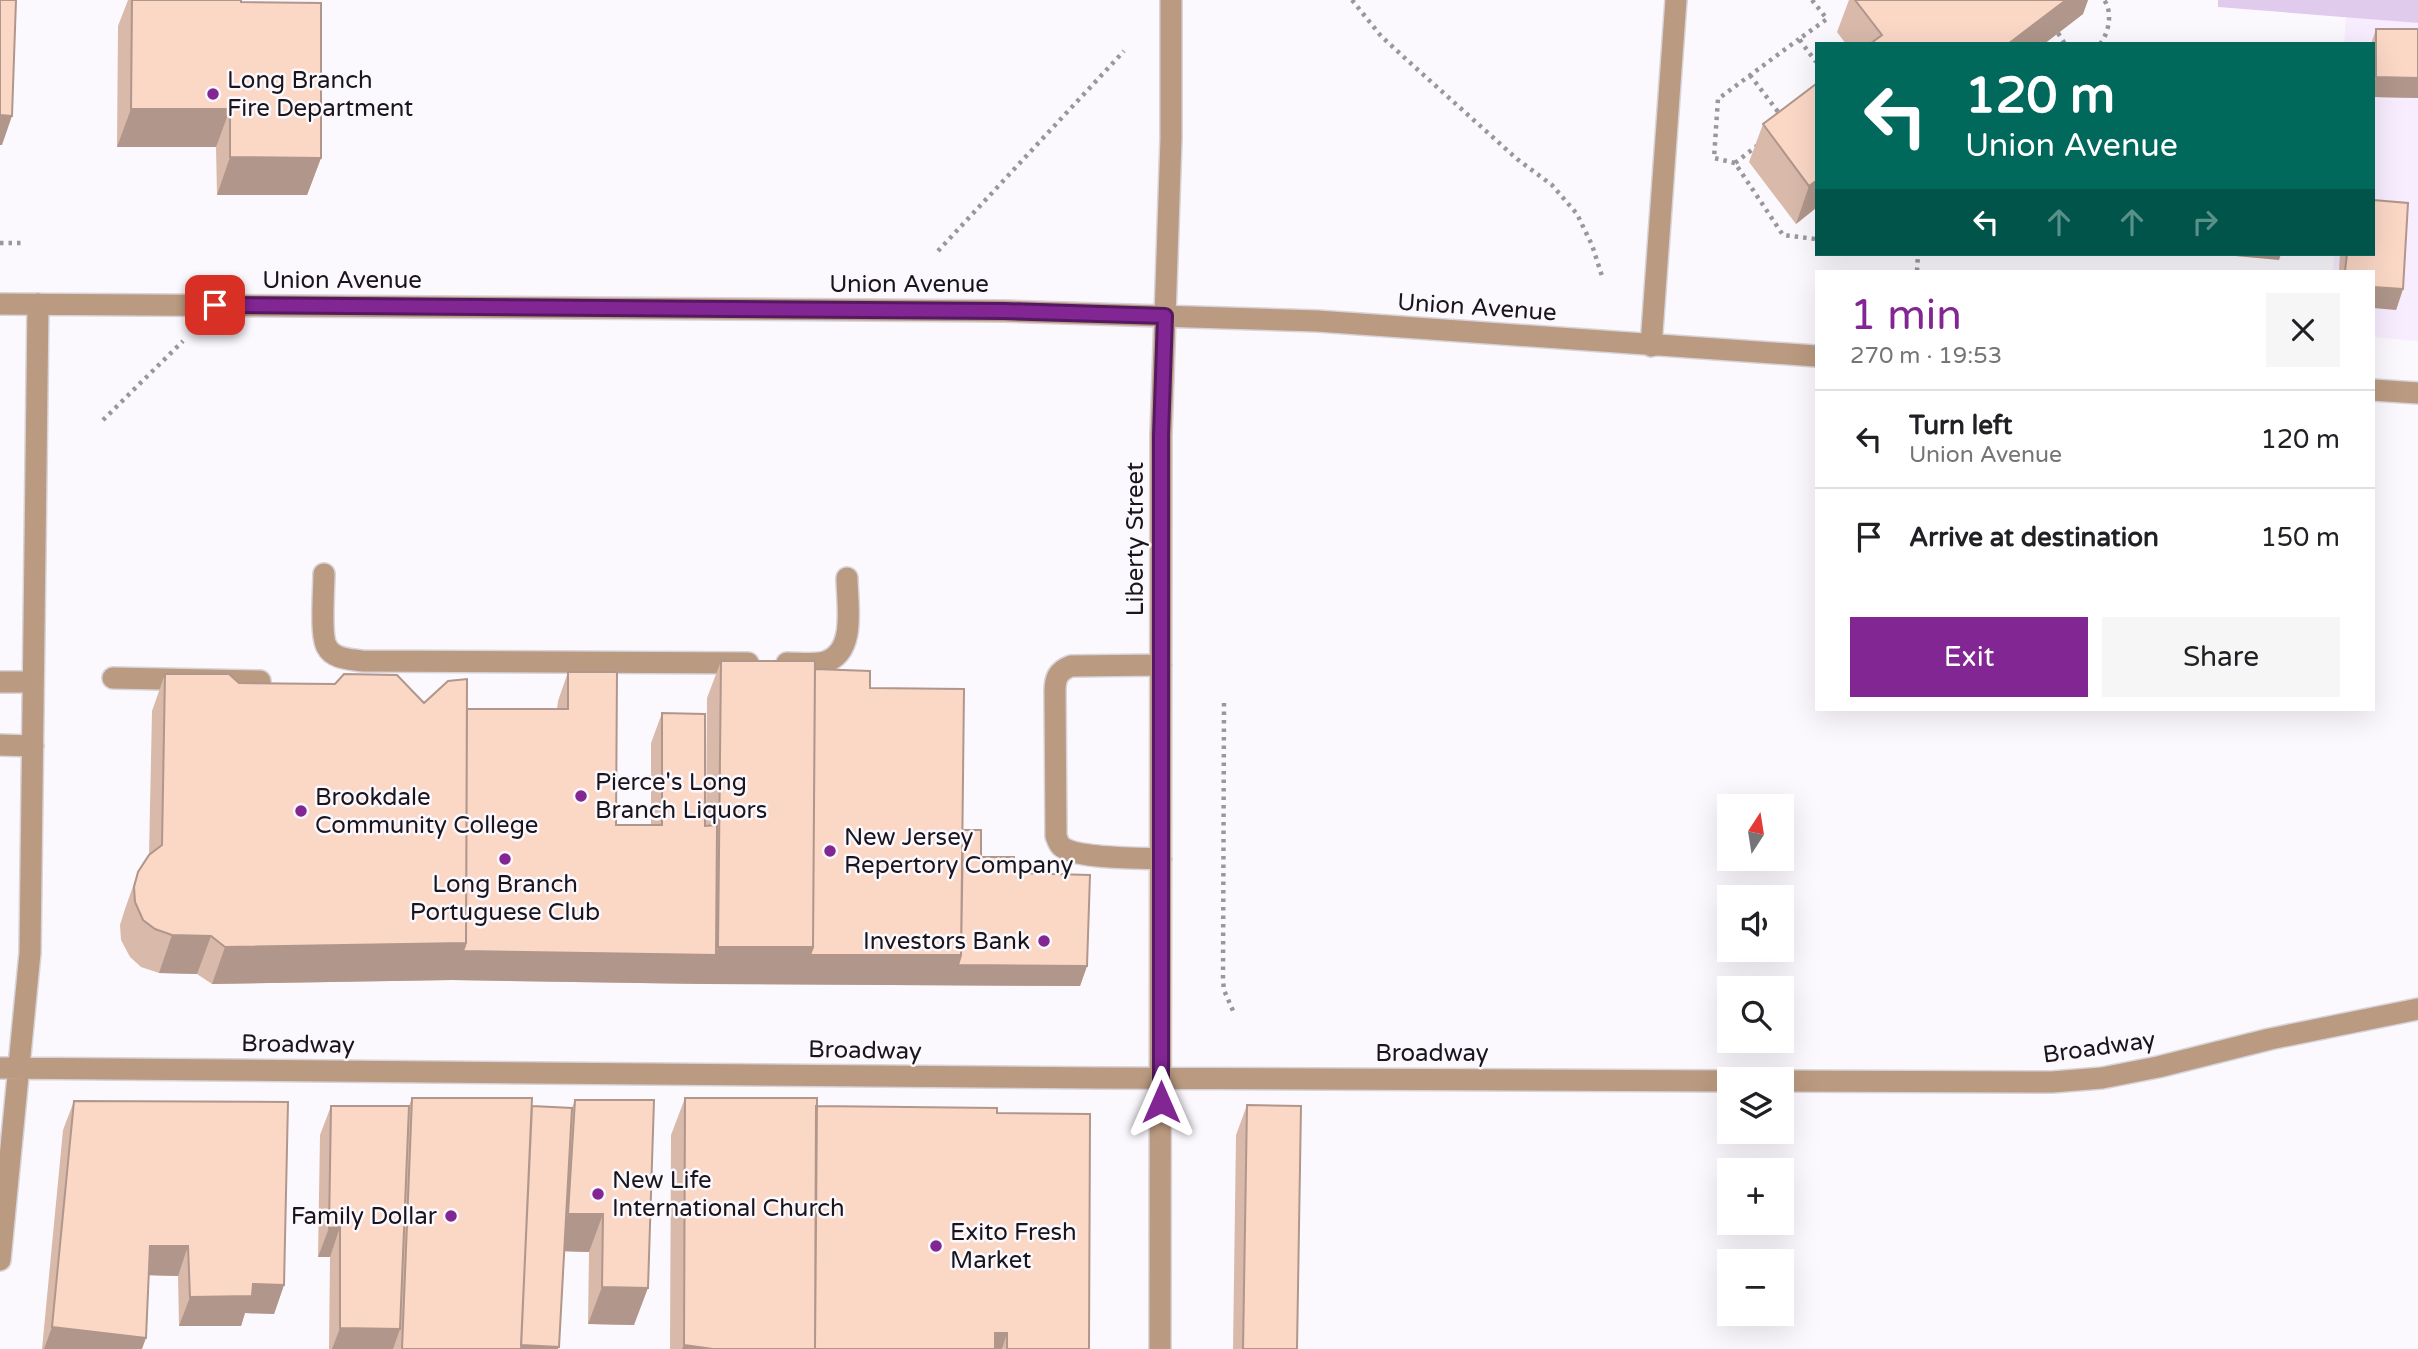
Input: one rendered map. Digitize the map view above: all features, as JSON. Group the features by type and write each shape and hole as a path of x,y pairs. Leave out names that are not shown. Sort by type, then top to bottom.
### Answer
{"street":[{"name":"Liberty Street","path":"1160,1349 1161,435 1171,139 1171,0"},
{"path":"1651,346 1676,0"},
{"name":"Union Avenue","path":"0,304 1004,311 1317,321 1815,356"},
{"path":"0,1260 10,1068 30,953 38,304"},
{"path":"2375,390 2418,393"},
{"path":"324,574 324,630 327,647 338,657 362,661 824,663 838,656 845,643 847,578"},
{"path":"1161,665 1071,666 1061,670 1055,680 1056,836 1060,845 1071,851 1093,855 1161,859"},
{"path":"113,678 260,681"},
{"path":"0,682 33,682"},
{"path":"0,745 33,746"},
{"name":"Broadway","path":"1794,1081 2052,1082 2102,1078 2270,1039 2418,1009"},
{"name":"Broadway","path":"10,1068 1717,1081"}],"path":[{"path":"1353,0 1381,36 1517,159 1552,185 1577,214 1592,245 1602,276"},
{"path":"1812,0 1826,19 1718,99 1714,158 1735,163 1783,234 1815,239"},
{"path":"2101,42 2108,28 2109,6 2104,0"},
{"path":"2058,33 2064,42"},
{"path":"1799,39 1815,61"},
{"path":"938,251 1125,51"},
{"path":"1750,75 1787,124"},
{"path":"1735,163 1766,139"},
{"path":"0,243 25,243"},
{"path":"103,420 183,341"},
{"path":"1224,702 1223,980 1224,990 1234,1013"}],"shaded area":[{"path":"2218,0 2418,0 2418,23 2218,7"},
{"path":"2346,17 2418,23 2418,341 2375,337 2375,270 2333,270 2334,256 2375,256 2375,42 2344,42"}],"building":[{"path":"0,0 16,0 12,116 0,115"},
{"name":"Long Branch Fire Department","path":"132,0 321,3 321,158 230,157 230,109 131,109"},
{"path":"1855,0 2066,0 2011,42 1873,42 1882,35"},
{"path":"2376,29 2418,29 2418,78 2376,77"},
{"path":"1815,85 1815,182 1809,186 1763,124"},
{"path":"2375,200 2408,203 2403,289 2375,287 2375,270 2345,270 2347,256 2375,256"},
{"path":"721,661 815,661 813,947 718,947"},
{"path":"815,669 870,671 870,688 964,689 961,955 810,955 813,947"},
{"path":"568,672 617,672 616,825 662,825 662,713 705,714 705,826 717,825 716,955 463,951 466,943 467,709 568,709"},
{"name":"Brookdale Community College","path":"165,674 229,674 239,683 335,684 344,674 397,675 424,703 448,681 467,679 466,943 225,947 211,936 172,935 155,929 143,920 135,902 134,887 138,872 149,855 162,845"},
{"path":"963,830 981,830 981,857 1014,857 1014,873 1090,875 1087,966 958,965 961,955"},
{"path":"412,1098 532,1098 521,1349 402,1349"},
{"path":"685,1098 817,1098 815,1349 713,1349 684,1345"},
{"name":"New Life International Church","path":"575,1100 654,1100 648,1288 602,1287 603,1214 568,1214"},
{"path":"74,1101 288,1102 284,1285 253,1284 252,1296 190,1297 188,1246 150,1246 146,1338 52,1327"},
{"path":"1247,1105 1301,1106 1297,1349 1243,1349"},
{"path":"331,1106 409,1106 400,1329 340,1328 340,1227 329,1228"},
{"path":"532,1106 572,1108 559,1347 521,1345"},
{"path":"816,1106 997,1108 997,1113 1090,1114 1089,1349 1007,1349 1007,1333 995,1333 995,1349 815,1349"}],"place":[{"name":"Long Branch Fire Department","path":"213,94"},
{"name":"Pierce's Long Branch Liquors","path":"581,796"},
{"name":"Brookdale Community College","path":"301,811"},
{"name":"New Jersey Repertory Company","path":"830,851"},
{"name":"Long Branch Portuguese Club","path":"505,859"},
{"name":"Investors Bank","path":"1044,941"},
{"name":"New Life International Church","path":"598,1194"},
{"name":"Family Dollar","path":"451,1216"},
{"name":"Exito Fresh Market","path":"936,1246"}],"route":[{"path":"215,305 1004,311 1165,316 1161,435 1161,1102"}]}
